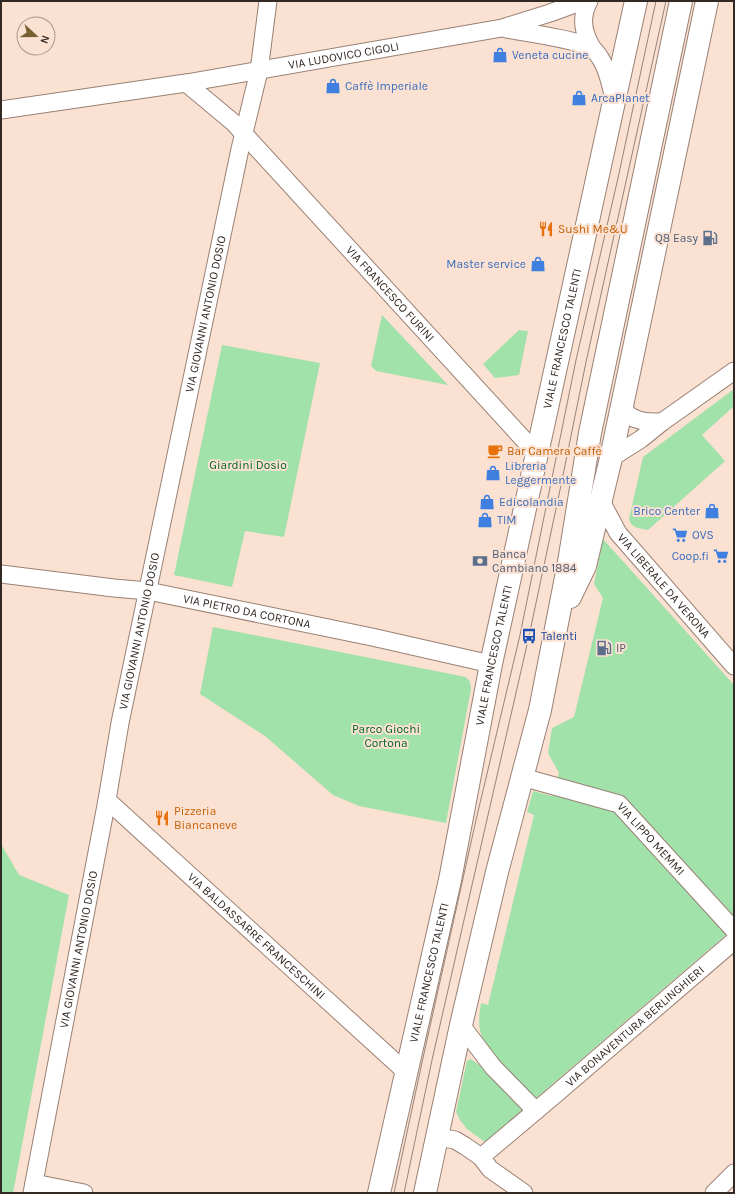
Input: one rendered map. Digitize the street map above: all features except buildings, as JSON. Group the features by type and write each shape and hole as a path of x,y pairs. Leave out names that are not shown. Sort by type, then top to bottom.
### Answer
{"main road":[{"name":"VIALE FRANCESCO TALENTI","path":"379,1193 450,880 491,664 636,1"},
{"path":"425,1193 461,1025 499,865 540,710 574,536 590,433 681,1"},
{"path":"558,621 585,566 601,501 707,1"}],"street":[{"name":"VIA GIOVANNI ANTONIO DOSIO","path":"33,1188 107,800 120,723 244,134 259,71 268,1"},
{"name":"VIA LUDOVICO CIGOLI","path":"1,110 186,83 502,28 583,1"},
{"path":"588,1 584,12 584,26 587,39 602,63 608,77 614,102"},
{"name":"VIA LUDOVICO CIGOLI","path":"502,28 564,39 593,49"},
{"path":"186,83 234,123 244,134"},
{"name":"VIA FRANCESCO FURINI","path":"244,134 537,454"},
{"path":"611,458 641,439 662,422 734,372"},
{"path":"622,407 629,416 635,419 645,422 662,422"},
{"name":"VIA LIBERALE DA VERONA","path":"601,501 618,533 734,666"},
{"name":"VIA PIETRO DA CORTONA","path":"1,574 148,591 372,637 491,664"},
{"name":"VIA LIPPO MEMMI","path":"522,778 620,804 734,930"},
{"name":"VIA BALDASSARRE FRANCESCHINI","path":"107,800 406,1072"},
{"name":"VIA BONAVENTURA BERLINGHIERI","path":"481,1157 734,940"},
{"path":"461,1025 493,1067 536,1111"},
{"path":"437,1137 460,1142 481,1157 490,1169 524,1193"},
{"path":"714,1193 734,1173"},
{"path":"33,1188 84,1193"}],"green space":[{"path":"382,315 448,385 376,371 371,366"},
{"path":"519,330 528,331 519,375 495,378 483,364"},
{"name":"Giardini Dosio","path":"222,345 320,363 284,537 245,531 232,587 174,575"},
{"path":"734,389 734,406 702,435 725,461 648,530 634,526 629,519 643,457"},
{"path":"603,539 734,685 734,928 485,1142 467,1129 456,1112 467,1061 471,1059 482,1067 492,1057 484,1043 480,1031 479,1019 481,1003 488,1005 534,815 527,812 533,791 552,796 559,773 548,753 552,728 574,717 603,598 594,584"},
{"name":"Parco Giochi Cortona","path":"213,627 466,677 470,682 471,689 446,823 359,806 333,795 265,736 200,694"},
{"path":"1,844 19,875 69,895 13,1193 1,1193"}],"tram line":[{"path":"394,1193 476,820 520,635 576,360 618,178 656,1"},
{"path":"404,1193 432,1060 529,636 586,362 666,1"}],"place":[{"name":"Veneta cucine","path":"500,55"},
{"name":"Caffè Imperiale","path":"333,86"},
{"name":"ArcaPlanet","path":"579,98"},
{"name":"Sushi Me&U","path":"546,229"},
{"name":"Q8 Easy","path":"710,238"},
{"name":"Master service","path":"538,264"},
{"name":"Bar Camera Caffè","path":"495,451"},
{"name":"Libreria Leggermente","path":"493,473"},
{"name":"Edicolandia","path":"487,502"},
{"name":"Brico Center","path":"712,511"},
{"name":"TIM","path":"485,520"},
{"name":"OVS","path":"680,535"},
{"name":"Coop.fi","path":"721,556"},
{"name":"Banca Cambiano 1884","path":"480,561"},
{"name":"Talenti","path":"529,636"},
{"name":"IP","path":"604,648"},
{"name":"Pizzeria Biancaneve","path":"162,818"}]}
